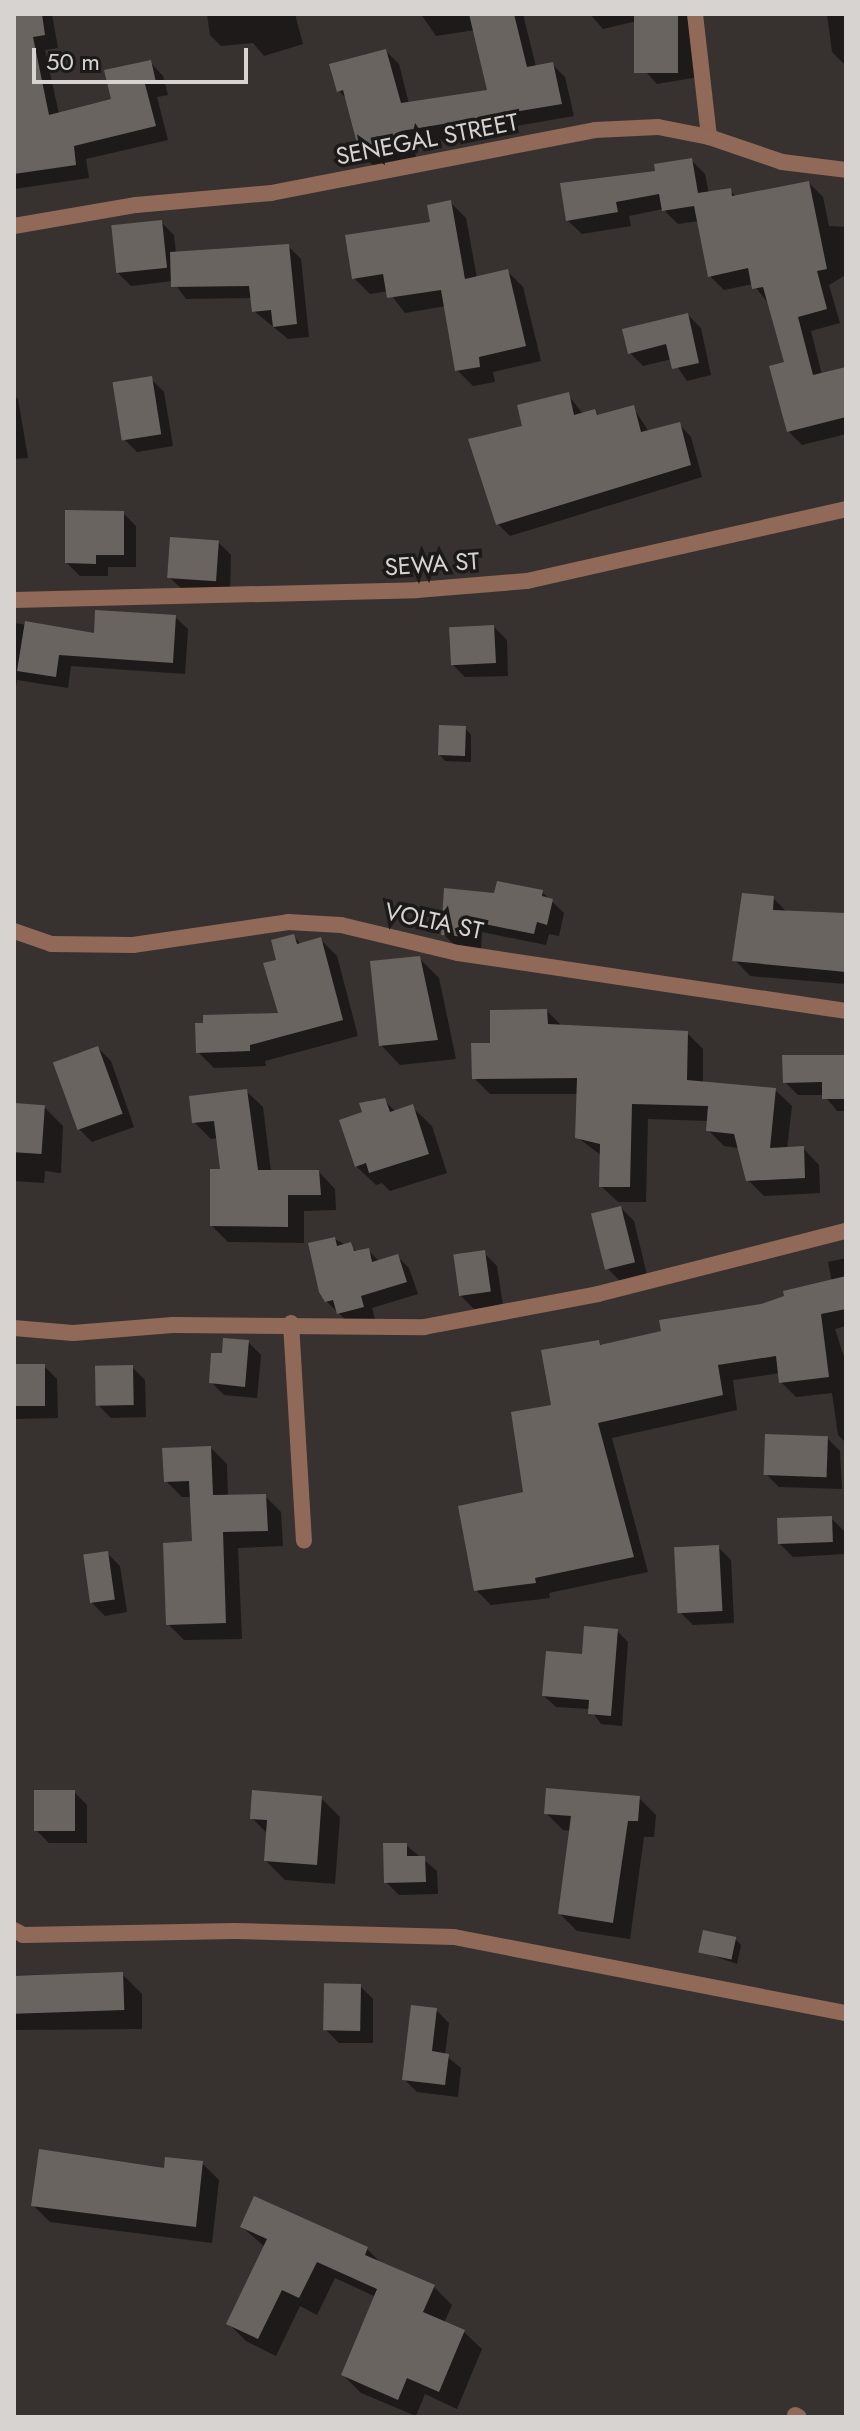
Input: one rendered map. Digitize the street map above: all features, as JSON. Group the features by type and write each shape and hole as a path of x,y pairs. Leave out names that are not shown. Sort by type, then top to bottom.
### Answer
{"street":[{"path":"695,14 709,137"},
{"name":"SENEGAL STREET","path":"14,226 136,205 271,193 595,130 658,127 709,137 782,162 846,170"},
{"name":"SEWA ST","path":"14,600 417,590 527,581 846,509"},
{"name":"VOLTA ST","path":"14,931 51,944 133,945 288,922 341,925 458,953 846,1011"},
{"path":"14,1328 73,1333 291,1323 424,1327 598,1294 846,1231"},
{"path":"291,1323 304,1541"},
{"path":"14,1930 23,1935 235,1931 454,1937 846,2013"}],"building":[{"path":"14,14 42,14 45,35 33,37 49,115 111,99 104,70 151,60 156,82 145,84 156,126 74,146 76,165 14,174"},
{"path":"469,14 514,14 527,67 553,62 562,104 401,131 405,144 360,155 343,90 337,92 329,64 386,49 401,103 487,90"},
{"path":"634,14 678,14 678,73 634,73"},
{"path":"692,158 698,193 731,188 732,196 809,181 827,269 817,271 827,309 798,317 813,375 846,367 846,417 787,432 769,366 784,362 763,287 752,289 748,268 708,277 694,206 662,211 659,194 616,202 618,212 566,221 560,183 655,171 654,164"},
{"path":"451,200 465,279 508,269 526,346 479,357 480,367 455,371 441,290 387,298 383,274 352,279 345,235 430,222 427,205"},
{"path":"162,220 167,268 116,273 111,225"},
{"path":"289,244 297,324 273,327 271,310 252,312 249,286 171,287 170,252"},
{"path":"688,313 699,363 672,369 666,344 628,354 622,329"},
{"path":"152,376 161,434 122,441 112,382"},
{"path":"569,392 574,415 595,409 597,415 634,405 641,432 680,422 691,465 496,525 468,439 522,426 517,405"},
{"path":"65,510 124,511 124,555 96,555 96,564 65,563"},
{"path":"170,537 219,540 216,581 167,578"},
{"path":"95,610 176,615 173,663 59,655 56,677 17,671 25,621 94,633"},
{"path":"494,625 496,663 451,665 449,627"},
{"path":"439,725 466,726 465,756 438,755"},
{"path":"497,881 543,890 542,896 553,899 547,925 537,922 534,934 470,921 469,937 441,935 444,888 494,893"},
{"path":"742,893 774,896 773,910 846,913 846,972 732,961"},
{"path":"294,934 297,944 321,937 343,1020 250,1045 250,1051 196,1053 195,1023 203,1023 203,1015 278,1013 263,963 276,960 271,940"},
{"path":"420,956 438,1040 379,1046 370,961"},
{"path":"547,1009 548,1024 688,1031 687,1080 776,1088 770,1148 804,1146 805,1178 746,1181 734,1134 706,1131 708,1106 632,1104 630,1187 599,1187 600,1144 575,1138 577,1078 472,1079 471,1043 490,1043 490,1010"},
{"path":"98,1046 123,1114 78,1130 53,1062"},
{"path":"782,1055 846,1055 846,1099 822,1099 822,1082 783,1083"},
{"path":"247,1089 258,1170 319,1170 321,1195 288,1195 288,1227 210,1226 210,1169 220,1169 214,1121 192,1123 189,1096"},
{"path":"385,1098 390,1112 413,1104 429,1154 369,1173 366,1163 355,1167 339,1120 362,1112 359,1103"},
{"path":"14,1103 45,1105 42,1154 14,1152"},
{"path":"621,1206 635,1262 605,1270 591,1213"},
{"path":"335,1237 337,1246 351,1242 354,1251 369,1248 372,1262 398,1254 407,1282 361,1296 364,1307 337,1314 333,1300 325,1302 319,1292 308,1243"},
{"path":"485,1250 491,1292 459,1296 453,1254"},
{"path":"846,1276 846,1309 821,1314 829,1377 779,1383 776,1356 718,1365 723,1395 598,1423 634,1557 535,1578 536,1583 474,1591 458,1506 523,1492 511,1412 551,1405 541,1350 599,1340 600,1345 661,1331 659,1320 761,1304 784,1296 783,1291"},
{"path":"223,1338 249,1340 245,1387 209,1383 211,1353 222,1353"},
{"path":"14,1364 45,1364 45,1406 14,1406"},
{"path":"133,1365 134,1405 96,1406 95,1366"},
{"path":"765,1434 828,1436 827,1477 764,1475"},
{"path":"211,1446 213,1495 266,1494 268,1531 223,1532 226,1623 166,1625 163,1543 192,1541 189,1481 164,1482 162,1448"},
{"path":"832,1516 833,1542 778,1544 777,1518"},
{"path":"719,1545 722,1611 678,1613 674,1547"},
{"path":"108,1551 115,1600 90,1603 83,1554"},
{"path":"584,1626 618,1629 611,1716 588,1714 589,1700 542,1696 546,1651 582,1654"},
{"path":"546,1788 640,1796 638,1821 628,1821 613,1923 558,1914 571,1816 544,1814"},
{"path":"34,1790 75,1790 75,1831 34,1831"},
{"path":"252,1790 322,1796 317,1865 264,1861 267,1820 250,1819"},
{"path":"383,1843 407,1843 407,1856 425,1856 426,1882 384,1883"},
{"path":"703,1930 736,1937 731,1960 698,1952"},
{"path":"123,1972 124,2010 15,2014 14,1976"},
{"path":"324,1983 361,1984 360,2031 323,2030"},
{"path":"411,2005 437,2008 432,2051 449,2054 445,2085 402,2080"},
{"path":"39,2149 164,2168 165,2157 203,2161 196,2227 31,2206"},
{"path":"254,2196 368,2247 365,2255 435,2285 423,2312 465,2330 439,2392 407,2378 398,2400 341,2375 377,2289 317,2262 299,2298 282,2290 258,2339 226,2324 267,2239 240,2227"}]}
